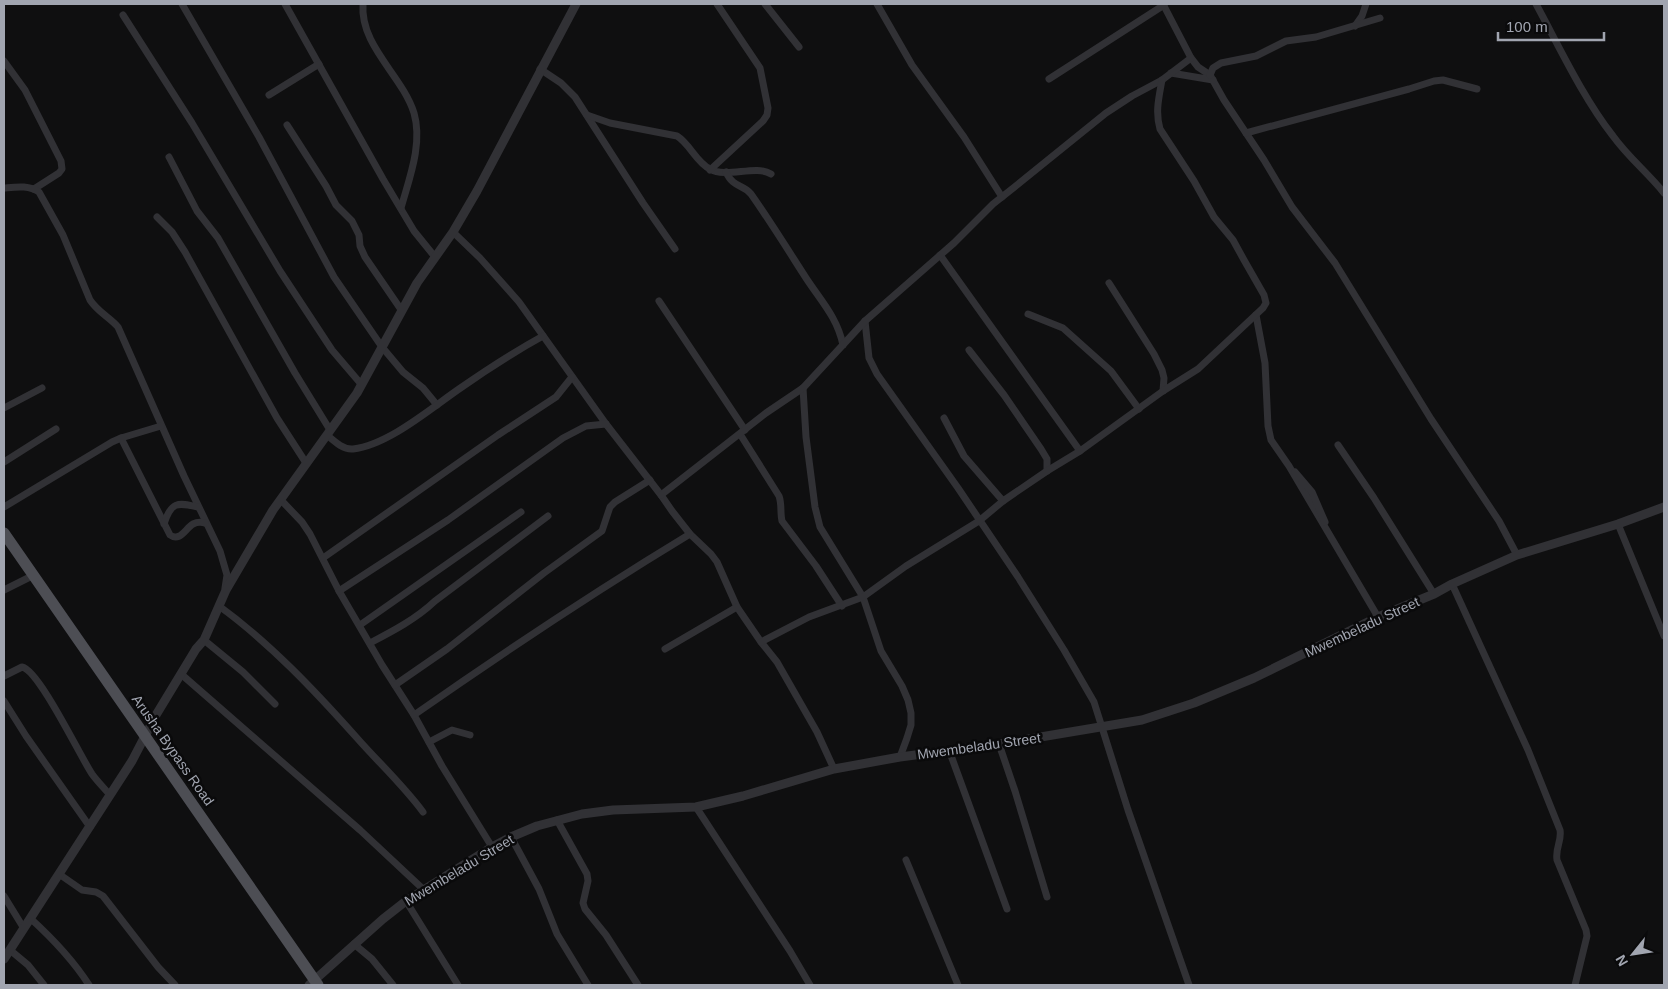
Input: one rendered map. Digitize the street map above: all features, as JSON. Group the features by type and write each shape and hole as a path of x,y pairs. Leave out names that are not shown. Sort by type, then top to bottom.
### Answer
{"main road":[{"name":"Arusha Bypass Road","path":"4,532 314,983"}],"street":[{"path":"182,4 259,137 334,277 382,347 403,372 423,388 437,405"},
{"path":"285,4 414,231 435,257"},
{"path":"363,4 364,23 368,34 406,96 414,114 416,131 414,158 401,208"},
{"path":"4,959 132,761 181,674 204,640 224,594 281,500 361,384 417,283 453,232 477,191 576,4"},
{"path":"710,170 763,121 767,115 768,108 760,68 717,4"},
{"path":"765,4 799,47"},
{"path":"877,4 912,65 964,137 1002,197"},
{"path":"1049,78 1163,4 1191,58 1198,67 1211,77 1292,207 1335,262 1431,419 1500,520 1517,556"},
{"path":"1355,26 1362,16 1366,4"},
{"path":"1536,4 1576,79 1612,135 1629,157 1664,193"},
{"path":"122,15 192,123 284,278 332,350 361,384"},
{"path":"1211,77 1213,68 1221,63 1256,56 1286,41 1316,37 1380,18"},
{"path":"661,495 766,413 803,388 865,321 940,256 1002,197 1106,113 1162,80 1191,58"},
{"path":"4,61 25,90 61,161 62,169 59,173 34,189"},
{"path":"269,95 319,64"},
{"path":"540,69 561,83 575,97 675,249"},
{"path":"1171,73 1211,77"},
{"path":"761,642 810,617 842,606 863,596 906,566 979,521 1003,501 1080,451 1163,391 1198,369 1256,315 1266,303 1264,295 1233,240 1214,217 1194,181 1160,129 1157,120 1157,110 1162,80"},
{"path":"1246,133 1410,90 1434,80 1443,80 1476,88"},
{"path":"587,115 610,122 677,136 683,140 710,170 726,172 765,171 772,174"},
{"path":"287,125 336,205 352,221 359,235 360,246 365,257 402,311"},
{"path":"169,157 197,210 218,238 328,433 341,446 351,449 370,444 406,426 509,355 544,336"},
{"path":"726,172 733,184 749,192 771,223 832,316 843,345"},
{"path":"4,188 28,187 39,192 59,228 90,300 96,308 118,327 198,508 225,564 227,575 224,594"},
{"path":"157,217 172,232 186,252 277,418 306,463"},
{"path":"453,232 503,283 532,319 606,424 690,534 705,546 717,562 737,607 777,662 817,732 834,769"},
{"path":"940,256 1080,451"},
{"path":"1109,283 1162,370 1164,378 1163,391"},
{"path":"658,301 742,432 779,496 781,502 780,515 786,527 806,552 842,606"},
{"path":"1028,314 1063,328 1111,371 1140,409"},
{"path":"1256,315 1265,363 1269,432 1275,447 1287,463 1378,617"},
{"path":"865,321 869,358 877,374 1018,577 1094,702 1128,810 1190,985"},
{"path":"969,350 1042,449 1047,459 1047,471"},
{"path":"323,558 498,435 556,397 572,377"},
{"path":"4,408 42,388"},
{"path":"803,388 806,438 815,507 820,527 863,596 881,651 902,686 908,700 911,725 908,738 900,756"},
{"path":"944,418 964,456 1003,501"},
{"path":"340,591 448,520 563,438 586,426 606,424"},
{"path":"4,507 121,438 161,426"},
{"path":"4,462 56,430"},
{"path":"121,438 170,535 175,538 182,535 194,524 205,523"},
{"path":"1338,445 1374,498 1434,594"},
{"path":"395,685 447,649 544,573 602,531 610,507 650,480"},
{"path":"281,500 302,522 310,534 370,643 492,847"},
{"path":"164,524 169,511 176,504 198,508"},
{"name":"Mwembeladu Street","path":"314,983 354,944 423,889 511,837 556,820 613,810 696,807 743,796 834,769 900,756 999,744 1142,720 1194,703 1254,678 1378,617 1517,556 1618,524 1664,507"},
{"path":"360,625 521,512"},
{"path":"370,643 401,627 424,611 548,516"},
{"path":"1618,524 1664,636"},
{"path":"414,715 632,569 690,534"},
{"path":"4,590 34,575"},
{"path":"1452,584 1528,750 1560,830 1561,838 1556,852 1557,860 1587,936 1575,985"},
{"path":"219,606 250,630 302,680 401,784 423,812"},
{"path":"665,648 737,607"},
{"path":"204,640 249,678 275,704"},
{"path":"4,676 22,667 30,670 52,703 91,772 110,795"},
{"path":"181,674 360,830 423,889"},
{"path":"4,701 90,827"},
{"path":"429,742 452,730 470,735"},
{"path":"999,744 1048,897"},
{"path":"949,750 1007,909"},
{"path":"696,807 810,985"},
{"path":"556,820 587,874 588,881 583,903 638,985"},
{"path":"511,837 539,889 557,934 588,985"},
{"path":"906,860 958,985"},
{"path":"59,874 82,890 96,892 102,896 158,968 175,985"},
{"path":"4,896 24,928"},
{"path":"406,901 458,985"},
{"path":"30,918 72,960 89,985"},
{"path":"354,944 372,959 393,985"},
{"path":"10,950 28,965 44,985"}]}
